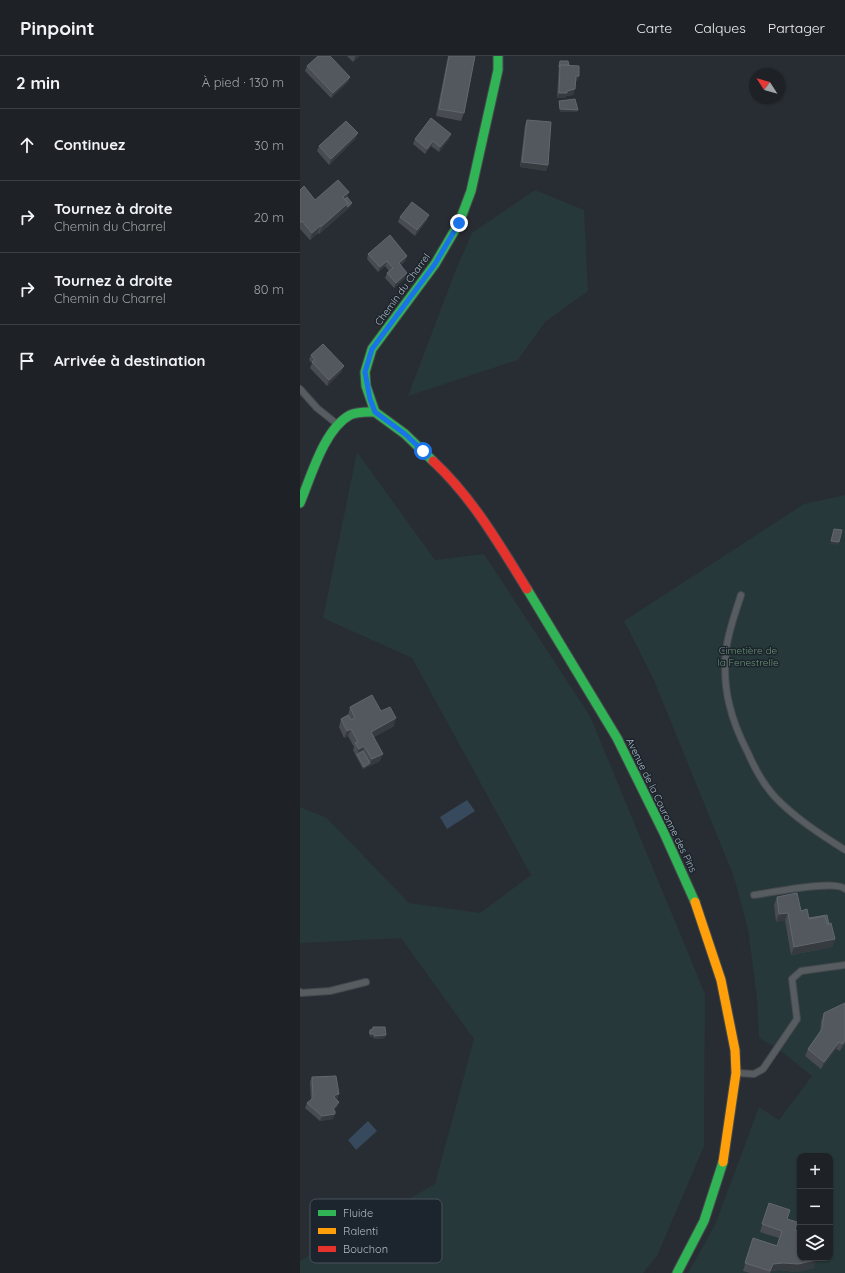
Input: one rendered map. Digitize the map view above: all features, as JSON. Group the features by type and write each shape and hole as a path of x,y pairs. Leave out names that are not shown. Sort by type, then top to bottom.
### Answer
{"street":[{"name":"Chemin du Charrel","path":"375,412 366,386 365,372 368,358 382,334 435,264 459,223 471,191 498,70 498,56"},
{"path":"300,503 329,437 337,424 350,415 375,412"},
{"name":"Avenue de la Couronne des Pins","path":"375,412 405,434 446,473 492,532 617,738 664,833 691,892 702,921 721,980 735,1050 736,1073 723,1162 704,1221 676,1273"}],"lane":[{"path":"300,389 317,408 337,424"},
{"path":"741,595 729,634 726,652 726,690 735,726 759,777 775,797 810,828 845,850"},
{"path":"754,896 825,885 842,886 845,889"},
{"path":"736,1073 754,1074 763,1069 797,1019 792,979 800,971 845,965"},
{"path":"300,992 330,991 366,982"}],"green space":[{"path":"535,190 584,210 588,291 545,322 518,360 408,396 455,272 472,233"},
{"path":"357,452 435,560 484,554 590,716 705,994 704,1146 657,1256 643,1273 300,1273 300,1261 310,1255 310,1263 442,1263 442,1199 409,1199 435,1184 474,1039 401,938 300,943 300,807 327,818 409,903 480,913 531,875 412,658 323,618"},
{"name":"Cimetière de la Fenestrelle","path":"845,495 845,1273 688,1273 715,1225 759,1107 779,1120 812,1076 777,1048 759,1038 757,998 748,929 734,877 653,678 624,621 804,504"}],"water":[{"path":"467,800 475,811 447,829 440,817"},
{"path":"368,1121 377,1131 356,1150 348,1140"}],"building":[{"path":"318,56 330,56 350,77 333,93 307,66"},
{"path":"449,56 475,56 464,113 439,109"},
{"path":"560,61 568,61 569,65 560,65 559,67"},
{"path":"560,65 579,66 579,76 576,76 575,89 567,91 567,93 559,93"},
{"path":"575,99 578,110 560,109 559,101"},
{"path":"431,118 451,134 440,147 433,141 427,149 415,139"},
{"path":"527,120 551,122 548,165 522,162"},
{"path":"346,121 358,133 331,159 319,146"},
{"path":"338,180 349,192 343,197 348,203 312,233 302,221 300,223 300,190 304,186 315,200"},
{"path":"347,197 352,203 347,207 348,203 345,199"},
{"path":"412,202 429,215 417,230 400,217"},
{"path":"390,235 407,256 399,263 407,273 396,283 387,273 393,268 387,261 380,267 368,254"},
{"path":"323,344 344,366 329,380 312,362 315,360 311,355"},
{"path":"834,529 842,530 839,542 831,541"},
{"path":"372,695 381,711 390,707 396,718 371,732 383,754 372,759 364,746 359,749 355,743 358,742 351,729 347,731 341,719 348,715 351,720 355,718 350,707"},
{"path":"363,751 370,763 364,767 357,754"},
{"path":"797,893 801,911 807,909 809,919 825,916 827,924 831,923 835,939 794,947 788,913 779,914 777,897"},
{"path":"827,915 829,924 827,924 825,916 809,919 809,918"},
{"path":"845,1003 845,1040 843,1044 839,1042 824,1062 808,1049 822,1029 824,1013"},
{"path":"373,1027 385,1027 386,1035 375,1036 374,1034 370,1034 370,1030 373,1029"},
{"path":"336,1076 339,1094 335,1095 334,1097 339,1102 333,1109 335,1114 322,1116 307,1103 313,1098 312,1077"},
{"path":"769,1203 790,1210 787,1219 797,1222 795,1230 797,1230 797,1261 812,1261 798,1264 773,1264 770,1271 745,1263 753,1238 777,1246 782,1231 762,1224"}],"traffic: fast":[{"path":"433,461 405,434 375,412 366,386 365,372 372,349 435,264 459,223 471,191 498,70 498,56"},
{"path":"300,503 319,454 333,431 350,415 359,412 375,412"},
{"path":"527,589 617,738 664,833 695,902"},
{"path":"677,1273 704,1221 723,1162"}],"traffic: slow":[{"path":"695,902 721,980 735,1050 736,1073 723,1162"}],"traffic: jam":[{"path":"433,461 472,505 527,589"}],"route":[{"path":"423,451 405,434 375,412 366,386 365,372 368,358 372,349 435,264 459,223"}]}
